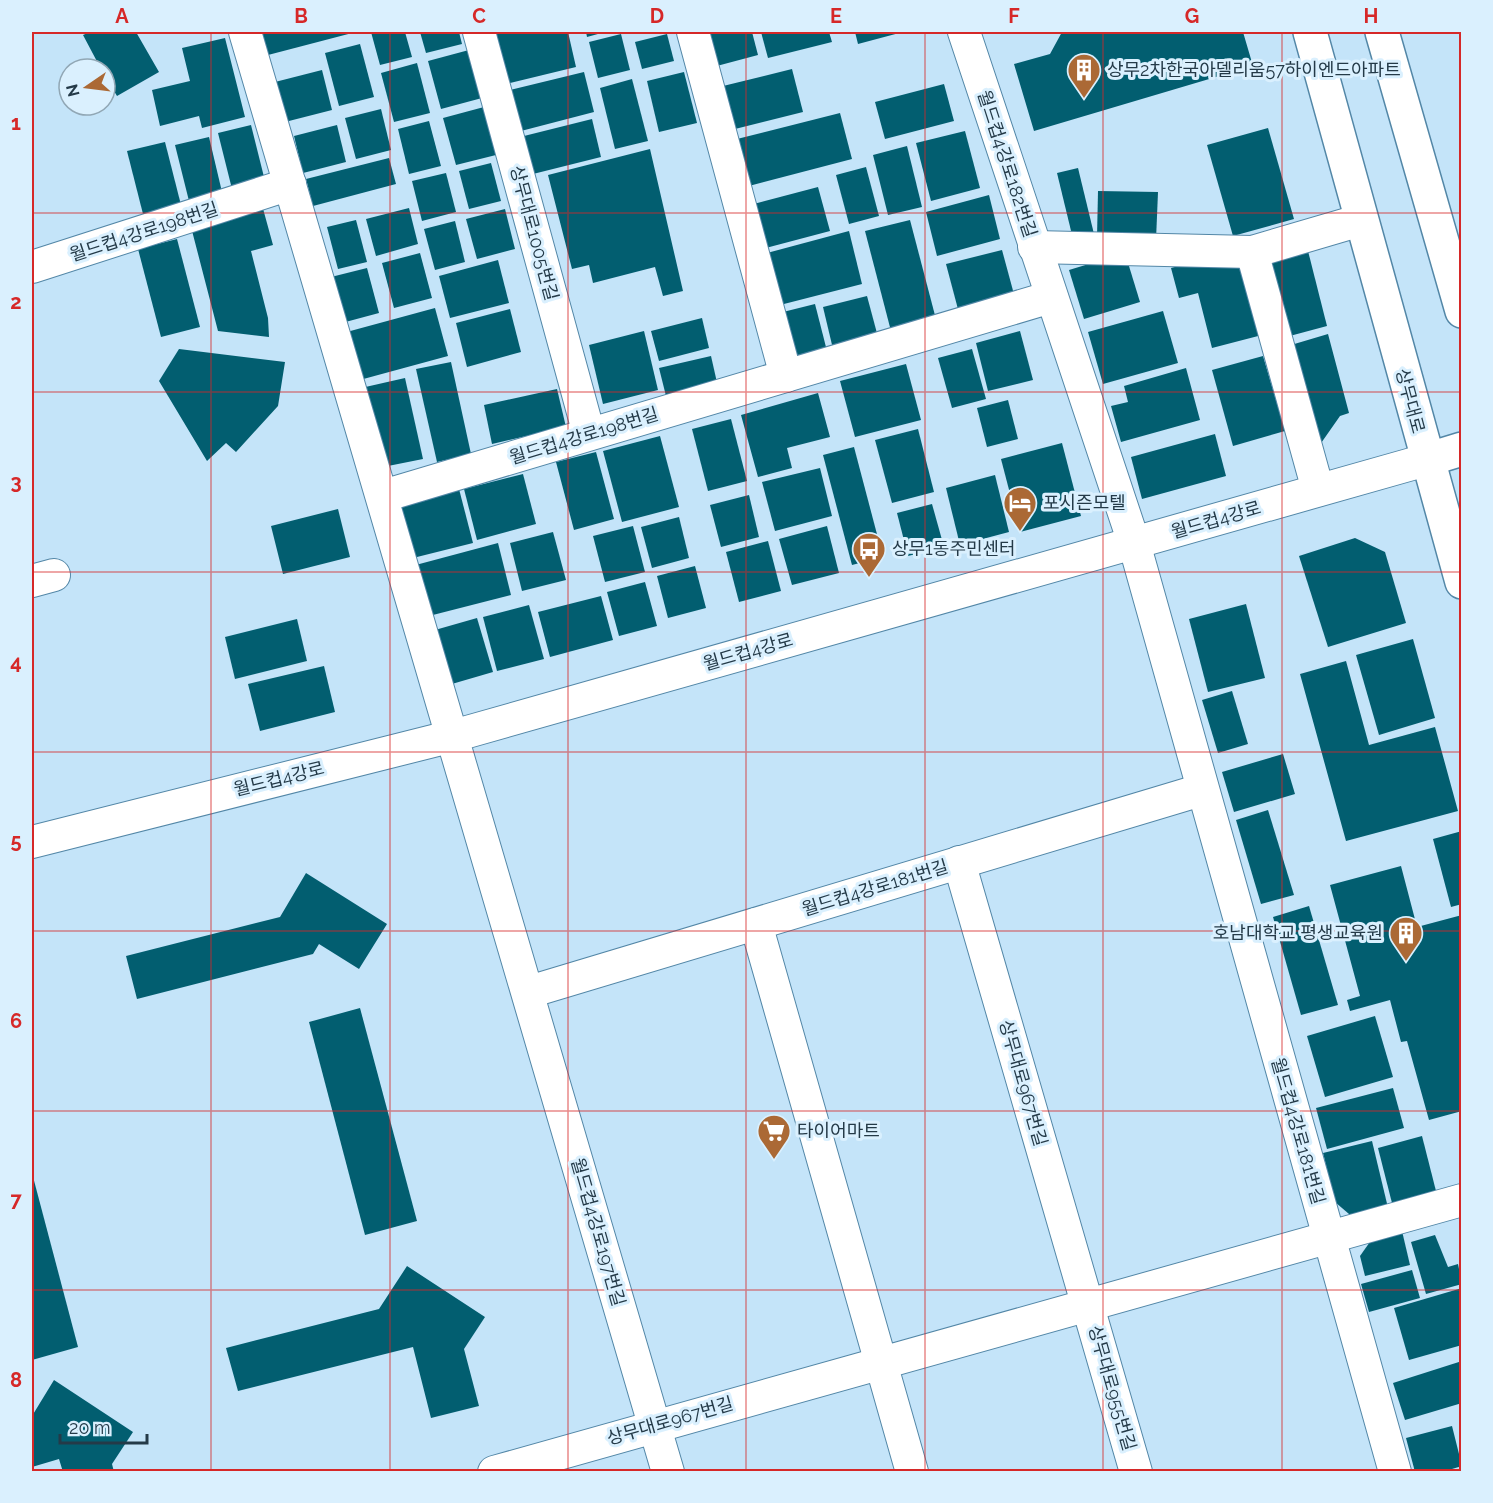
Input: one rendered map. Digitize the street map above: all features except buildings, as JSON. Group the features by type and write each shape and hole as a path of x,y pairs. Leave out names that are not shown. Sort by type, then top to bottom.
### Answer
{"main road":[{"name":"상무대로","path":"1310,32 1461,582"},
{"path":"1382,32 1461,311"},
{"name":"월드컵4강로","path":"1426,460 1461,449"}],"street":[{"path":"245,32 453,736"},
{"name":"상무대로1005번길","path":"479,32 589,435"},
{"path":"693,32 786,376 1051,297"},
{"name":"월드컵4강로182번길","path":"964,32 1134,543"},
{"name":"월드컵4강로198번길","path":"32,267 290,184"},
{"path":"1034,247 1252,252 1361,220"},
{"path":"1252,252 1318,490"},
{"name":"월드컵4강로198번길","path":"383,496 786,376"},
{"name":"월드컵4강로","path":"32,842 453,736 1426,460"},
{"name":"월드컵4강로181번길","path":"1134,543 1395,1472"},
{"name":"월드컵4강로197번길","path":"453,736 668,1472"},
{"name":"월드컵4강로181번길","path":"756,924 1202,790"},
{"name":"상무대로967번길","path":"959,862 1088,1304"},
{"path":"529,992 756,924 912,1472"},
{"name":"상무대로967번길","path":"494,1472 654,1425 1461,1200"},
{"name":"상무대로955번길","path":"1088,1304 1136,1472"}],"place":[{"name":"상무2차한국아델리움57하이엔드아파트","path":"1084,99"},
{"name":"포시즌모텔","path":"1020,532"},
{"name":"상무1동주민센터","path":"869,578"},
{"name":"호남대학교 평생교육원","path":"1406,962"},
{"name":"타이어마트","path":"774,1160"}]}
